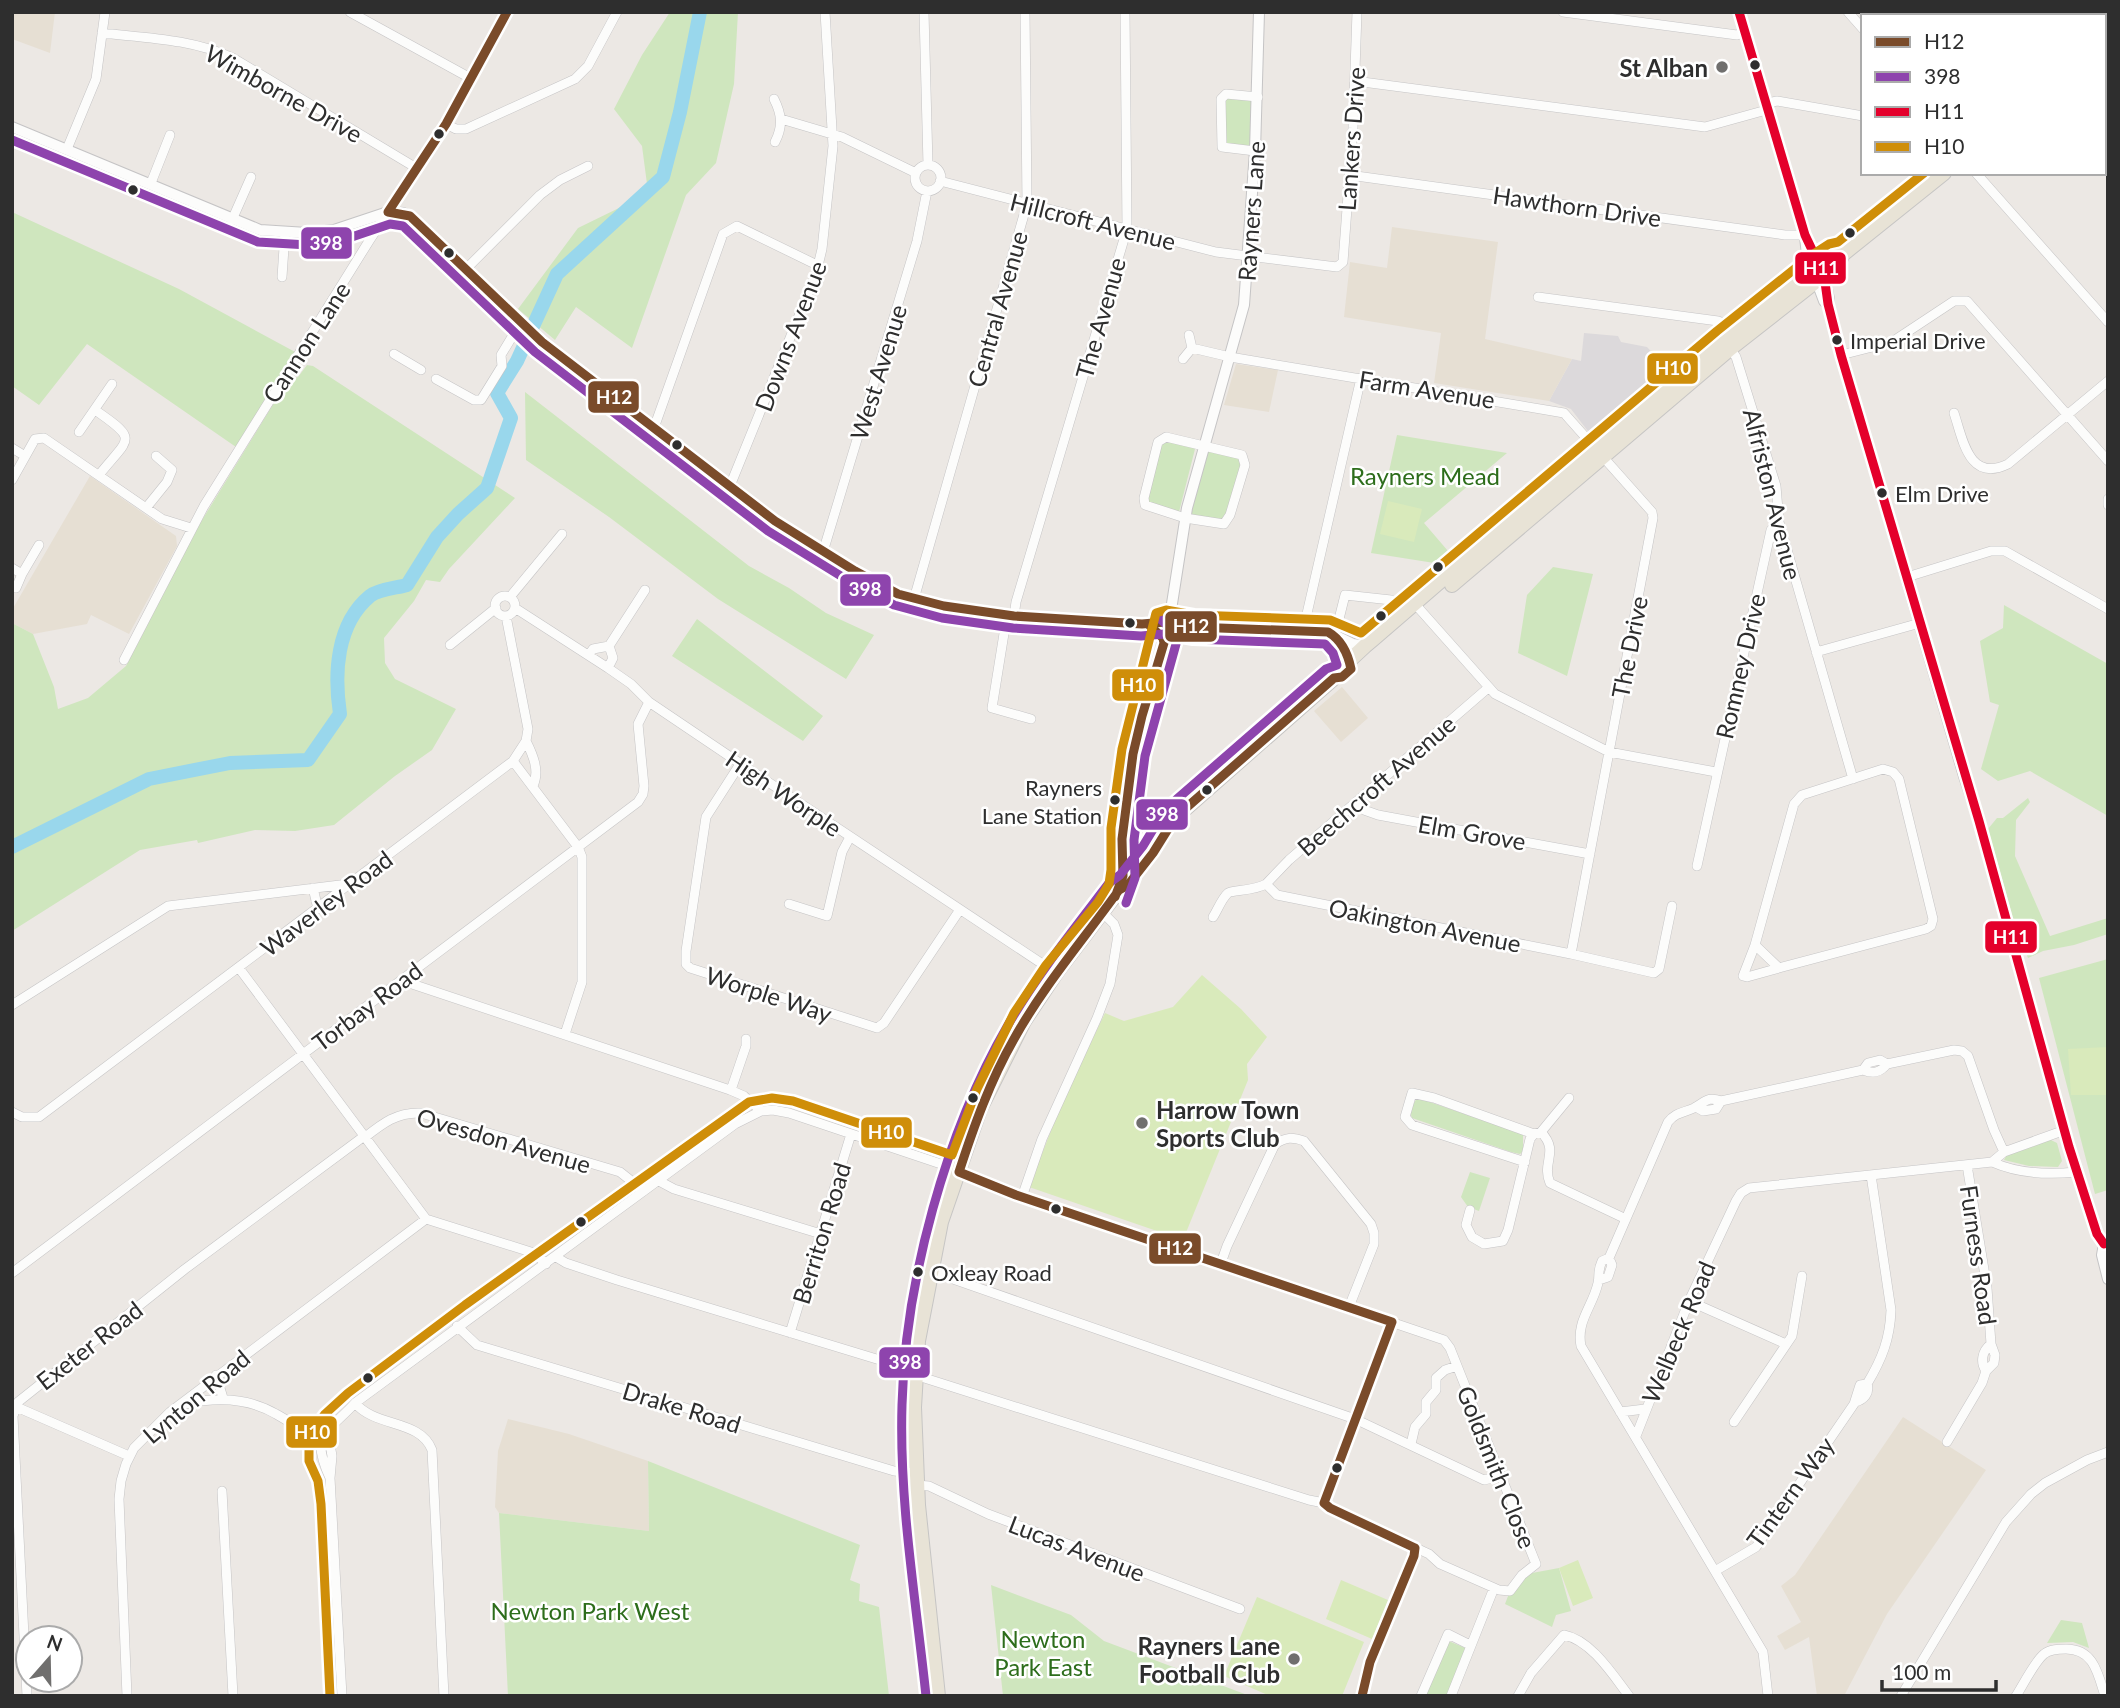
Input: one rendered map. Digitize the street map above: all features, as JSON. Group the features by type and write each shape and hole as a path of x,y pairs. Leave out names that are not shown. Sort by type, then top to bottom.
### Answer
{"main road":[{"path":"938,1696 916,1479 915,1373 930,1271 941,1222 980,1109 1024,1021 1056,973 1172,821 1334,678 1337,672 1350,664 1600,453 1730,340 1818,273 1839,262 1843,254 1942,175"},
{"path":"1350,664 1365,646 1414,609"},
{"path":"1121,886 1128,885 1137,874 1150,848"}],"street":[{"path":"67,149 96,79 105,12"},
{"path":"350,12 472,79"},
{"name":"Cannon Lane","path":"124,660 191,528 446,124 507,12"},
{"path":"446,124 456,129 466,129 575,79 588,66 617,12"},
{"name":"Downs Avenue","path":"730,486 818,265 827,206 833,134 825,12"},
{"path":"924,12 928,165"},
{"name":"Central Avenue","path":"914,599 1027,204 1025,12"},
{"name":"The Avenue","path":"1031,719 989,708 1011,616 1126,229 1125,12"},
{"name":"Rayners Lane","path":"1121,886 1124,830 1139,727 1163,641 1165,622 1171,610 1185,518 1244,305 1258,97 1259,12"},
{"name":"Lankers Drive","path":"1341,265 1355,81 1357,12"},
{"path":"1563,12 1737,35 1745,32"},
{"path":"1739,12 1769,106 1805,242 1818,273 1824,301 1828,304 1979,821 2076,1172 2097,1234 2106,1243 2102,1255 2108,1279"},
{"path":"1848,12 1861,27"},
{"name":"Wimborne Drive","path":"102,33 187,42 212,48 418,169"},
{"path":"1355,81 1705,127 1777,101 1861,116"},
{"path":"1255,151 1222,147 1221,99 1226,94 1258,97"},
{"path":"774,99 781,119 775,142"},
{"path":"781,119 833,134 916,173"},
{"path":"12,127 260,230 285,233 334,230 388,212 410,216 527,328 775,521 877,584 914,599 1011,616 1303,631 1335,635 1353,644 1365,646"},
{"path":"151,183 170,135"},
{"path":"928,165 938,170 940,181 935,188 928,191 917,185 916,173 920,167 928,165"},
{"path":"467,268 540,195 560,180 587,166"},
{"name":"Hawthorn Drive","path":"1349,175 1785,235 1805,235"},
{"path":"1978,175 2108,322"},
{"path":"232,220 251,177"},
{"name":"Hillcroft Avenue","path":"940,181 1216,252 1337,267 1341,265"},
{"name":"West Avenue","path":"823,552 917,241 928,191"},
{"path":"654,428 723,234 737,226 818,265"},
{"path":"282,277 285,233"},
{"path":"1538,297 1718,321 1727,324 1730,340"},
{"path":"1841,355 1892,342 1954,301 1967,301 2108,461"},
{"path":"436,379 477,401 481,400 502,366 501,355 527,328"},
{"path":"1183,359 1192,348 1189,335"},
{"name":"Alfriston Avenue","path":"1730,340 1776,486 1779,522 1853,779"},
{"name":"Farm Avenue","path":"1192,348 1230,357 1564,412 1600,453"},
{"path":"394,354 421,370"},
{"path":"1303,631 1361,378"},
{"path":"1954,413 1969,457 1981,467 1997,469 2008,464 2108,381"},
{"path":"79,432 113,384"},
{"path":"95,410 122,429 126,435 125,442 99,475"},
{"path":"1166,437 1242,455 1245,465 1230,515 1224,524 1185,518 1145,505 1144,498 1158,442 1166,437"},
{"path":"12,480 35,439 44,438 162,519 191,528"},
{"path":"12,448 25,456"},
{"name":"The Drive","path":"1571,954 1653,518 1652,512 1600,453"},
{"path":"146,508 167,482 172,470 156,456"},
{"path":"2108,499 2108,505"},
{"name":"Romney Drive","path":"1697,866 1771,530 1779,522"},
{"path":"450,645 496,608 499,598 510,597 562,534"},
{"path":"16,588 39,545"},
{"path":"1907,577 1991,551 2005,551 2108,609"},
{"path":"12,568 22,574"},
{"path":"589,655 593,649 609,646 645,590"},
{"path":"1350,664 1335,635 1345,595 1391,600 1414,609 1495,694 1609,752 1716,772"},
{"path":"496,608 499,614 511,614 515,608 510,597"},
{"name":"High Worple","path":"515,608 608,668 631,684 649,702 740,764 1056,973"},
{"path":"1171,610 1180,624"},
{"path":"506,616 528,729 526,741 536,772 533,786"},
{"path":"1816,652 1920,623"},
{"path":"1148,624 1163,641 1180,624"},
{"path":"608,668 613,658 609,646"},
{"name":"Beechcroft Avenue","path":"1266,884 1289,859 1488,688"},
{"name":"Torbay Road","path":"12,1273 638,802 645,786 638,723 649,702"},
{"name":"Waverley Road","path":"12,1112 22,1117 39,1117 513,761 526,741"},
{"path":"513,761 579,847 582,857 582,982 565,1034"},
{"name":"Worple Way","path":"740,764 706,817 686,951 686,964 690,968 877,1028 884,1023 959,911"},
{"path":"1883,769 1893,772 1899,779 1933,919 1931,926 1743,976 1755,945 1794,804 1802,796 1883,769"},
{"name":"Elm Grove","path":"1357,802 1364,810 1378,815 1590,854"},
{"path":"1124,830 1131,844 1150,848"},
{"path":"789,904 827,916 842,852 850,837"},
{"path":"12,1005 169,906 350,884"},
{"path":"1213,918 1226,894 1253,890 1266,884"},
{"name":"Oakington Avenue","path":"1266,884 1277,895 1654,973 1659,969 1672,906"},
{"path":"313,888 318,909"},
{"path":"1022,1197 1042,1139 1110,984 1118,935 1114,924 1103,914"},
{"path":"1755,945 1779,968"},
{"path":"239,968 426,1219 534,1253 546,1264"},
{"path":"406,978 410,983 731,1090 744,1096 761,1111"},
{"path":"731,1090 746,1039"},
{"path":"1636,1436 1581,1346 1579,1335 1581,1323 1599,1280 1608,1277 1612,1265 1609,1258 1673,1115 1696,1107 1703,1111 1716,1109 1721,1101 1863,1070 1871,1073 1882,1070 1887,1064 1954,1050 1962,1051 1968,1056 2004,1152"},
{"path":"1525,1162 1412,1125 1405,1117 1412,1093 1537,1133 1550,1143 1552,1150 1547,1175 1550,1182 1626,1219"},
{"path":"1470,1210 1466,1225 1472,1237 1484,1244 1503,1241 1530,1139 1569,1098"},
{"path":"342,1696 330,1478 332,1456 326,1438 333,1423 355,1403 457,1326 556,1257 745,1117 761,1111 773,1110 789,1114 944,1165 1022,1197 1392,1322 1324,1503"},
{"name":"Ovesdon Avenue","path":"363,1137 394,1116 407,1112 421,1113 620,1172 644,1191"},
{"path":"1992,1162 2004,1152 2066,1130"},
{"name":"Berriton Road","path":"790,1333 851,1134"},
{"name":"Exeter Road","path":"27,1696 14,1406 179,1273 363,1137"},
{"path":"1221,1264 1227,1245 1240,1223 1275,1144 1283,1138 1293,1137 1304,1141 1371,1224 1374,1244 1349,1307"},
{"name":"Welbeck Road","path":"1768,1696 1763,1652 1636,1436 1689,1301 1741,1193 1749,1188 1992,1162 2006,1168 2030,1172 2076,1172"},
{"name":"Furness Road","path":"1947,1442 1982,1383 1986,1371 1994,1363 1996,1355 1991,1344 1987,1288 1967,1165"},
{"name":"Tintern Way","path":"1715,1571 1756,1547 1855,1402 1868,1392 1867,1384 1884,1353 1890,1330 1891,1310 1871,1175"},
{"path":"659,1181 687,1193 821,1234"},
{"name":"Lynton Road","path":"127,1696 119,1499 121,1481 129,1456 145,1435 170,1412 426,1219"},
{"path":"556,1257 617,1280 1324,1503 1429,1554 1440,1564 1494,1588 1451,1696"},
{"path":"930,1271 1355,1419 1484,1480 1501,1476"},
{"path":"1734,1422 1794,1330 1802,1276"},
{"path":"1689,1301 1786,1344"},
{"name":"Goldsmith Close","path":"1392,1322 1444,1340 1450,1346 1536,1564 1522,1575 1510,1591 1494,1588"},
{"name":"Drake Road","path":"457,1326 477,1345 916,1479"},
{"path":"1411,1444 1415,1427 1426,1414 1426,1402 1436,1390 1436,1378 1445,1370 1458,1368"},
{"path":"216,1376 223,1398"},
{"path":"181,1405 223,1398 258,1406 274,1413 303,1433 326,1438"},
{"path":"355,1403 368,1416 422,1435 429,1441 432,1450 444,1696"},
{"path":"14,1406 129,1456"},
{"path":"1620,1412 1645,1409"},
{"path":"1901,1696 2006,1522 2031,1494 2045,1483 2108,1452"},
{"name":"Lucas Avenue","path":"916,1479 988,1514 1240,1609"},
{"path":"222,1491 233,1696"},
{"path":"1362,1696 1370,1662 1415,1548"},
{"path":"1421,1696 1448,1634 1470,1645"},
{"path":"1518,1696 1531,1673 1564,1635 1574,1637 1587,1646 1629,1696"},
{"path":"2016,1696 2043,1654 2053,1649 2069,1649 2091,1659 2105,1696"}],"shaded area":[{"path":"12,12 55,12 50,53 12,39"},
{"path":"1392,227 1498,242 1485,339 1572,359 1549,401 1434,383 1441,333 1344,317 1350,262 1387,268"},
{"path":"1584,333 1618,336 1621,342 1647,347 1672,374 1594,439 1571,409 1549,401 1572,359 1581,361"},
{"path":"1236,364 1278,370 1269,412 1224,405"},
{"path":"90,476 176,536 177,546 129,634 91,615 87,624 33,634 12,623 12,610"},
{"path":"1342,687 1368,718 1341,742 1314,711"},
{"path":"1903,1417 1986,1470 1887,1614 1844,1696 1817,1696 1809,1637 1785,1650 1777,1636 1801,1622 1781,1586 1795,1575"},
{"path":"508,1419 569,1434 648,1461 649,1531 499,1513 495,1507 498,1451"}],"green space":[{"path":"670,12 738,12 734,84 716,163 686,195 632,348 576,307 555,340 518,309 578,228 623,206 647,184 642,146 614,109 642,55"},
{"path":"1225,98 1253,100 1250,147 1222,146"},
{"path":"12,212 179,289 297,353 236,447 87,344 39,405 12,386"},
{"path":"307,365 313,366 515,498 440,582 426,580 414,601 384,638 385,663 395,679 456,709 432,750 334,825 295,831 255,830 198,843 197,840 140,850 12,931 12,623 33,634 54,687 58,709 88,698 126,666 199,525 288,380 298,377"},
{"path":"525,392 749,566 826,613 874,635 846,679 718,599 609,517 526,460"},
{"name":"Rayners Mead","path":"1397,435 1507,453 1424,523 1454,558 1447,565 1371,553"},
{"path":"1163,438 1196,445 1178,516 1145,505"},
{"path":"1207,447 1245,458 1228,521 1188,519"},
{"path":"1388,501 1422,509 1414,542 1380,534"},
{"path":"1553,567 1593,574 1567,676 1518,653 1527,595"},
{"path":"2004,605 2108,664 2108,816 2030,771 1998,781 1981,769 1999,705 1990,702 1980,641 2003,628"},
{"path":"697,619 823,716 803,741 672,656"},
{"path":"2028,798 2030,802 2016,820 2015,856 2050,936 2108,918 2108,934 2043,951 2028,958 2013,918 1988,829 1997,818 2003,818"},
{"path":"2108,959 2108,1190 2095,1194 2039,978"},
{"name":"Harrow Town Sports Club","path":"1202,975 1241,1009 1267,1037 1247,1064 1248,1080 1183,1240 1029,1187 1061,1105 1105,1013 1124,1021 1173,1007"},
{"path":"2108,1047 2108,1095 2071,1095 2068,1049"},
{"path":"1418,1098 1520,1133 1523,1135 1523,1151 1520,1154 1511,1152 1412,1118 1412,1107"},
{"path":"2051,1140 2057,1143 2062,1161 2058,1167 2029,1166 2004,1160 2006,1156 2028,1146"},
{"path":"1470,1172 1490,1178 1479,1211 1468,1207 1461,1197"},
{"name":"Newton Park West","path":"648,1461 860,1545 850,1580 860,1584 859,1601 879,1607 889,1696 508,1696 499,1513 649,1531"},
{"path":"1578,1560 1593,1598 1573,1606 1559,1568"},
{"path":"1559,1568 1571,1611 1556,1615 1552,1627 1505,1604 1510,1591 1522,1575"},
{"path":"1341,1580 1388,1600 1372,1639 1326,1619"},
{"name":"Newton Park East","path":"991,1585 1071,1615 1104,1641 1250,1696 1003,1696"},
{"name":"Rayners Lane Football Club","path":"1257,1597 1364,1642 1342,1696 1270,1696 1224,1676"},
{"path":"2061,1620 2082,1623 2089,1648 2073,1642 2047,1643"},
{"path":"1446,1640 1468,1649 1446,1696 1425,1695"}],"waterway":[{"path":"12,847 149,779 230,763 308,760 340,714 337,683 340,650 350,621 359,607 374,594 407,585 437,537 487,488 511,418 497,393 517,361 557,274 663,177 680,112 700,12"}],"transit line":[{"name":"H12","path":"388,212 446,124 507,12"},
{"name":"H11","path":"1739,12 1805,235 1824,275 1828,304 1841,355 1979,821 2069,1147 2097,1234 2104,1244"},
{"name":"398","path":"12,140 258,242 308,245 337,242 390,224 403,226 535,352 768,531 894,605 942,618 1013,628 1325,644 1333,653 1337,665 1326,669 1163,813 1143,846 1120,875 1109,883 1031,988 1008,1025 966,1112 933,1209 911,1308 905,1357 902,1405 903,1478 926,1696"},
{"name":"H10","path":"330,1696 321,1504 318,1481 309,1461 311,1433 325,1414 348,1393 465,1305 749,1102 772,1098 793,1101 952,1155 977,1089 1014,1013 1046,965 1098,902 1109,884 1111,828 1122,749 1156,613 1166,610 1194,615 1330,620 1361,633 1717,331 1812,255 1829,244 1838,242 1922,175"},
{"name":"H12","path":"388,212 410,216 542,342 775,521 855,571 898,594 944,606 1014,616 1328,632 1344,648 1351,669 1342,677 1334,678 1173,821 1153,853 1128,885 1119,890 1065,963 1038,1000 1005,1055 983,1104 959,1172"},
{"name":"398","path":"1126,903 1135,878 1134,840 1145,756 1176,644 1173,631 1156,615"},
{"name":"H12","path":"1115,897 1123,876 1122,839 1133,754 1164,643 1163,638 1148,624"},
{"name":"H12","path":"959,1172 1016,1195 1392,1322"},
{"name":"H12","path":"1392,1322 1324,1503 1415,1548"},
{"name":"H12","path":"1362,1696 1370,1662 1415,1548"}],"place":[{"name":"St Alban","path":"1722,67"},
{"name":"Imperial Drive","path":"1837,340"},
{"name":"Elm Drive","path":"1882,493"},
{"name":"Rayners Lane Station","path":"1115,800"},
{"name":"Harrow Town Sports Club","path":"1142,1123"},
{"name":"Oxleay Road","path":"918,1272"},
{"name":"Rayners Lane Football Club","path":"1294,1659"}]}
